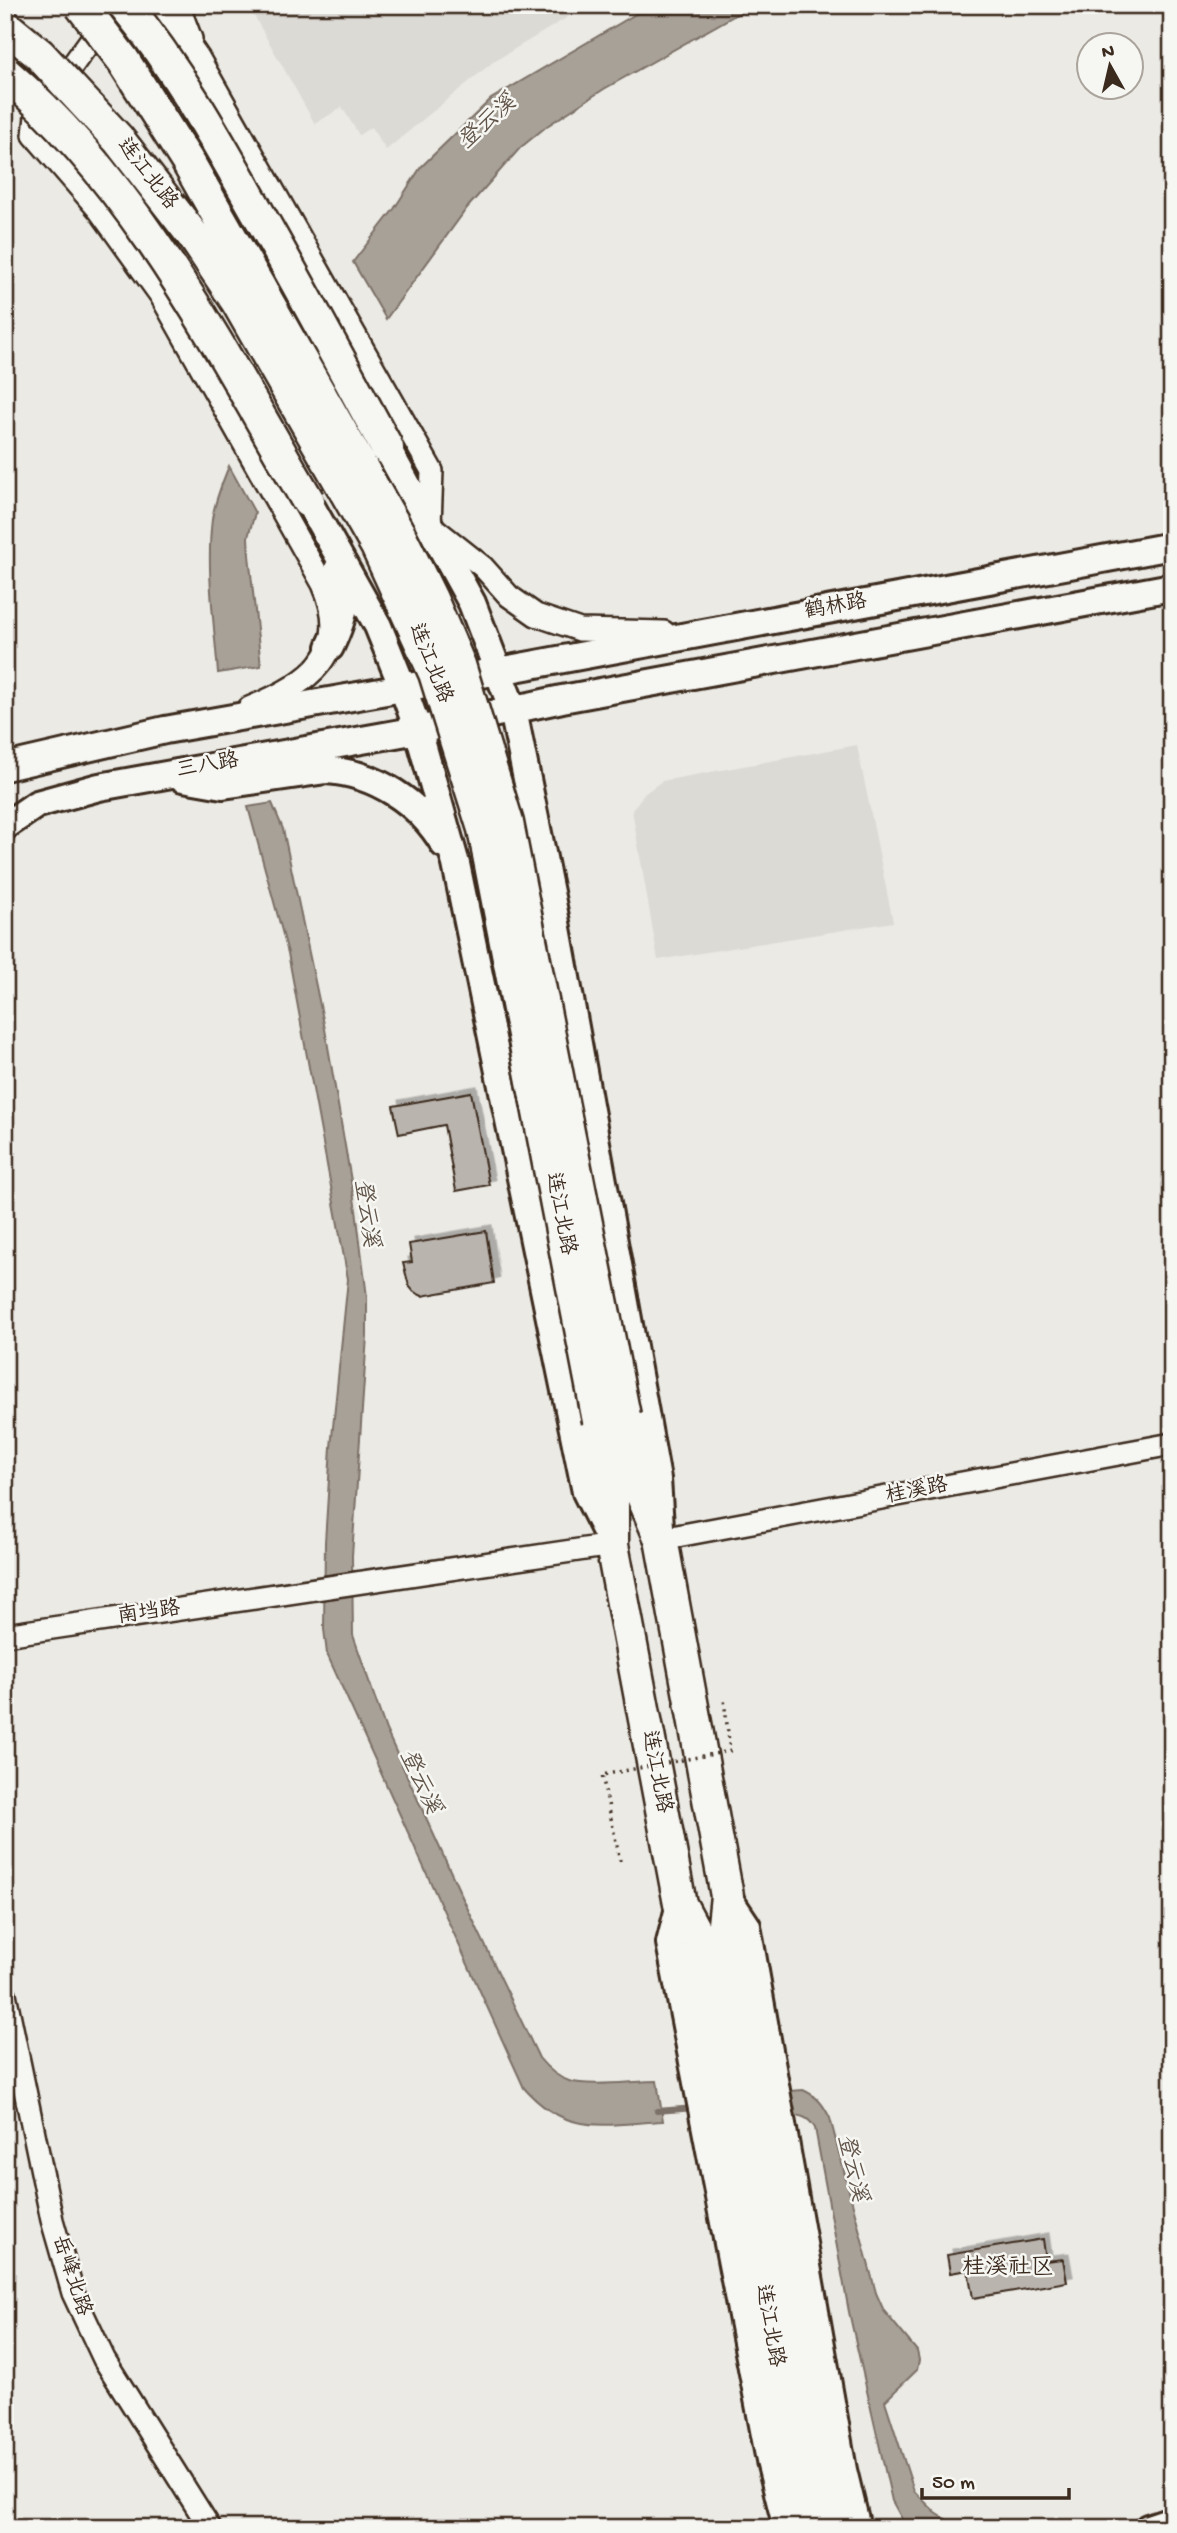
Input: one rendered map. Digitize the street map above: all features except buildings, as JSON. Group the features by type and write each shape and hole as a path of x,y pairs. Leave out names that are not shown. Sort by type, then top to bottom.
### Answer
{"highway":[{"name":"连江北路","path":"82,5 123,60 189,164 221,225 399,534 459,665 507,823 612,1418 612,1545 680,1904 698,1938 728,2036 833,2528"},
{"path":"118,7 159,49 220,144 387,448"},
{"name":"连江北路","path":"5,26 39,54 118,139 195,238 237,301 377,546 435,673 461,751 484,829 612,1418 661,1539 727,1896 723,1934 728,2036 806,2528"},
{"path":"5,73 30,94 131,209 209,330 308,501"}],"main road":[{"path":"387,448 472,603 513,710 555,917 657,1479 661,1539"},
{"path":"308,501 378,626 418,730 456,864 586,1492 612,1545"},
{"path":"327,534 343,585 343,620 330,647"},
{"name":"鹤林路","path":"499,671 1172,546"},
{"name":"三八路","path":"5,825 37,804 99,787 418,730 575,696 1172,587"},
{"name":"三八路","path":"5,767 127,737 499,671"},
{"path":"5,778 42,759"},
{"path":"167,774 223,785 326,769 355,774 406,799 433,826 456,864"},
{"path":"5,816 37,804"},
{"path":"727,1896 747,1926 843,2470 857,2528"},
{"path":"680,1904 670,1942 770,2461 787,2528"},
{"path":"1148,2528 1172,2520"}],"street":[{"path":"178,5 198,57 432,471 430,525 483,567 493,581 524,608 558,624 580,630 701,633"},
{"path":"198,57 167,20 118,7 36,116 33,127 34,135 99,210 161,296 330,600 334,629 325,660 317,669 296,686 276,697 213,722"},
{"name":"桂溪路","path":"661,1539 1172,1444"},
{"name":"南垱路","path":"5,1635 612,1545"},
{"name":"岳峰北路","path":"5,1994 52,2220 73,2293 104,2359 210,2528"}],"path":[{"path":"620,1861 602,1775 730,1751 724,1699"}],"shaded area":[{"path":"248,5 588,5 493,62 386,150 371,127 359,135 342,107 315,124"},
{"path":"857,745 893,922 658,960 632,810 644,794 662,781"}],"water":[{"path":"651,5 753,5 604,89 547,126 520,148 467,208 386,319 353,262 394,209 421,167 491,99"},
{"path":"229,466 255,513 248,537 261,666 218,673 211,596 210,538 215,506"},
{"path":"272,803 283,829 325,1029 356,1210 367,1297 367,1336 352,1556 353,1635 386,1730 539,2058 552,2072 578,2083 657,2081 663,2121 605,2125 572,2121 540,2104 524,2088 327,1654 324,1629 325,1542 331,1447 348,1279 288,953 248,807"},
{"path":"803,2090 819,2101 830,2118 876,2293 884,2311 917,2351 917,2370 885,2401 914,2491 936,2513 960,2528 907,2528 892,2501 849,2312 815,2128 803,2117 787,2115 777,2092"}],"waterway":[{"name":"登云溪","path":"657,2111 695,2108"}],"district":[{"name":"桂溪社区","path":"1008,2268"}]}
